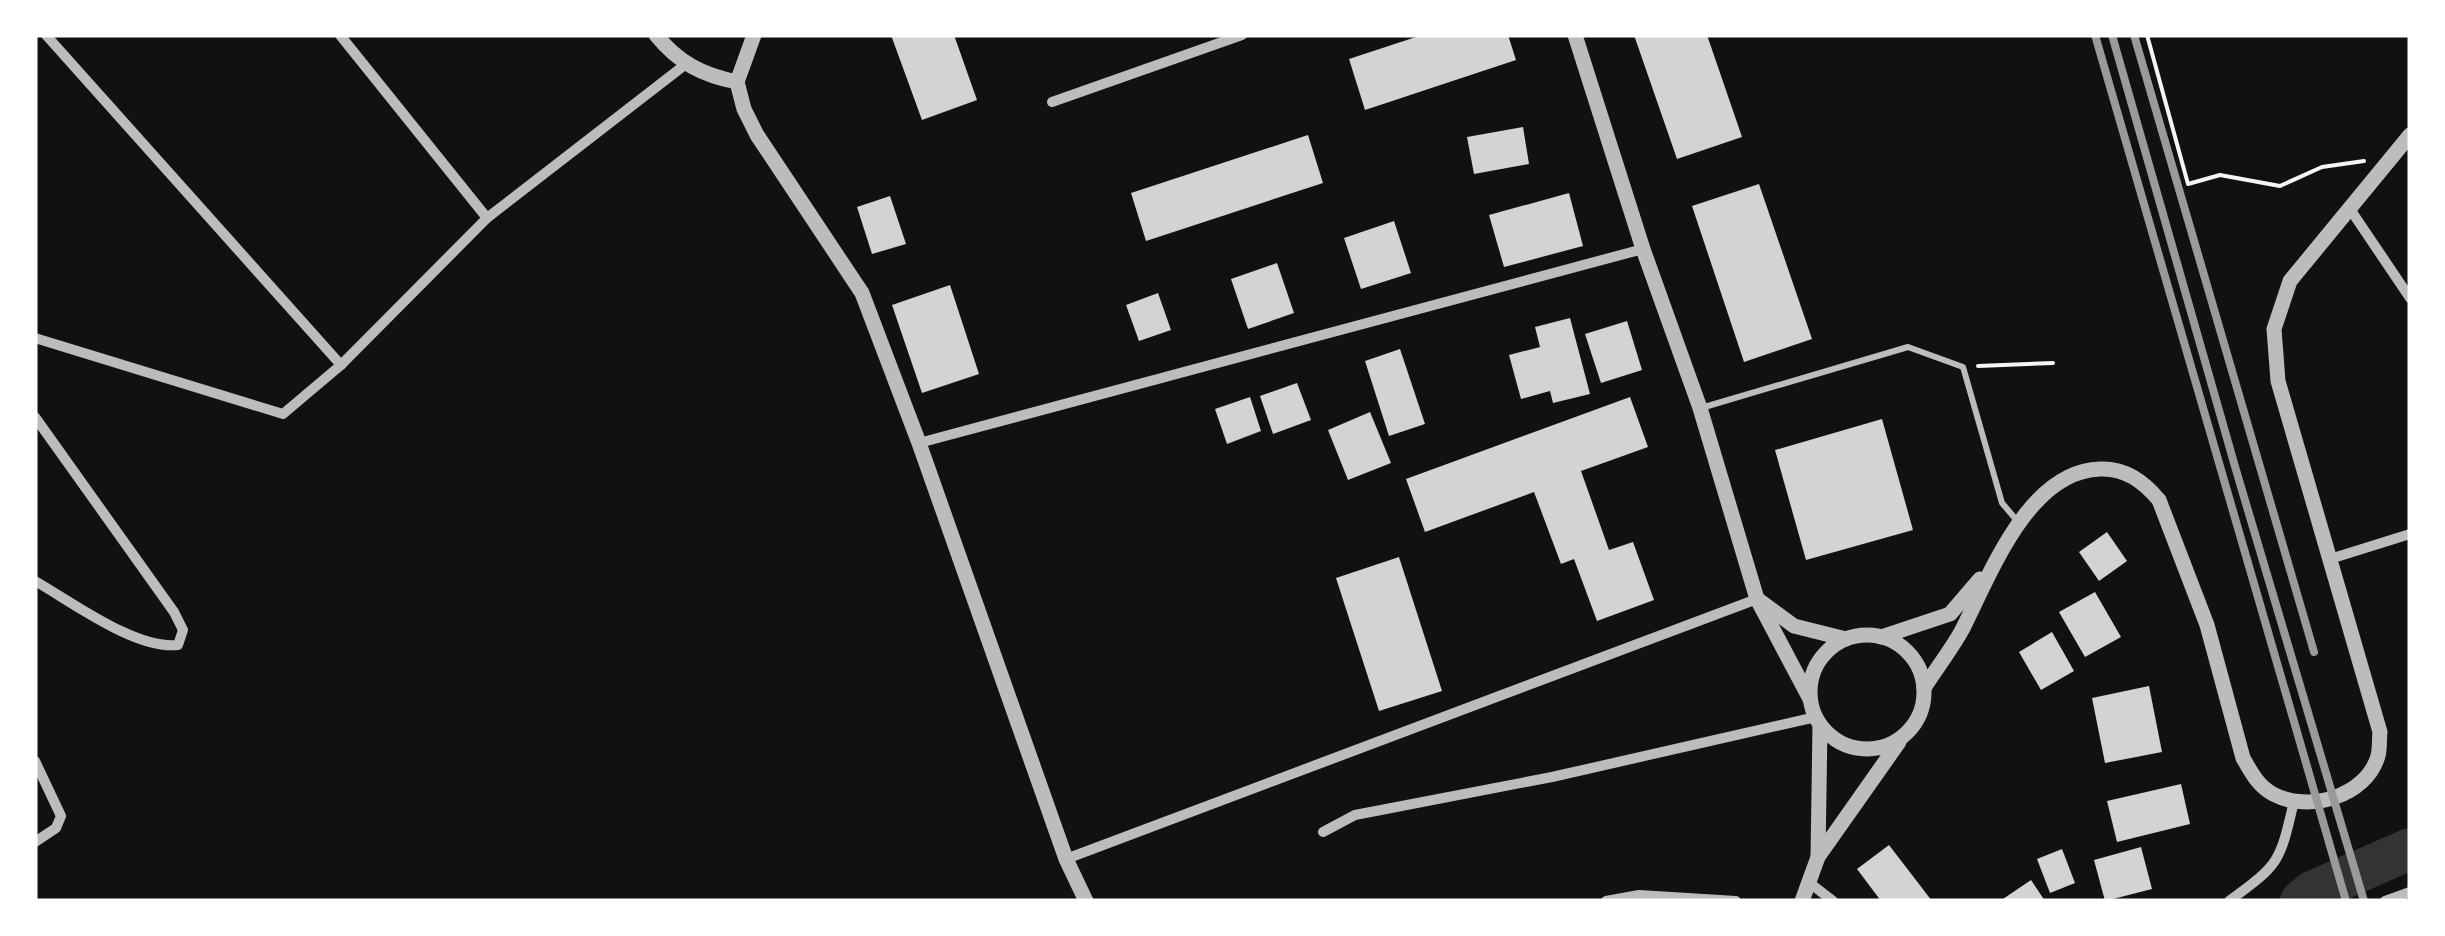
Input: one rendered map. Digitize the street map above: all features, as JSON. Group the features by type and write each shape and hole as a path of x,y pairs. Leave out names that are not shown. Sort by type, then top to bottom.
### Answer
{"street":[{"path":"46,35 341,365"},
{"path":"340,35 487,218"},
{"path":"656,35 702,74 737,82"},
{"path":"754,35 737,82 744,109 862,293 1066,859 1086,901"},
{"path":"1052,102 1242,35"},
{"path":"1575,35 1643,249 1700,408 1756,599 1818,721 1818,858 1802,901"},
{"path":"35,338 283,414 341,365 487,218 686,64"},
{"path":"1818,858 1916,722 1924,688 1959,634 2019,523 2062,478 2082,470 2106,468 2128,474 2146,484 2159,500 2207,625 2243,758 2254,778 2271,793 2294,801 2320,802 2342,795 2363,780 2378,758 2380,732 2278,380 2274,329 2290,281 2410,135"},
{"path":"2350,208 2410,298"},
{"path":"918,443 1643,249"},
{"path":"35,416 174,612 183,630 178,645 163,647 141,640 35,581"},
{"path":"2330,558 2410,534"},
{"path":"1810,699 1812,679 1830,648 1846,639 1881,636 1950,614 1993,565"},
{"path":"1066,859 1756,599"},
{"path":"1756,599 1794,626 1846,639"},
{"path":"1881,636 1910,655 1924,688"},
{"path":"1818,721 1834,738 1851,747 1888,745 1904,735"},
{"path":"1323,832 1355,815 1818,721"},
{"path":"35,761 61,816 56,828 35,842"},
{"path":"2230,901 2269,872 2283,848 2294,801"},
{"path":"1811,884 1832,901"},
{"path":"2385,901 2410,892"},
{"path":"1606,901 1639,895 1736,901"}],"lane":[{"path":"1700,408 1908,348 1964,367 2002,503 2019,523"}],"path":[{"path":"2147,35 2188,184 2220,175 2280,186 2322,168 2393,157"},
{"path":"1964,367 2053,363"}],"building":[{"path":"891,35 954,35 977,100 922,120"},
{"path":"1422,35 1508,35 1516,60 1365,110 1349,59"},
{"path":"1634,35 1707,35 1742,137 1677,159"},
{"path":"1523,127 1529,164 1474,174 1467,137"},
{"path":"1308,135 1323,183 1146,241 1131,193"},
{"path":"1759,184 1812,339 1744,362 1692,206"},
{"path":"1569,193 1583,246 1504,267 1489,215"},
{"path":"890,196 906,244 872,254 857,207"},
{"path":"1394,221 1411,273 1361,289 1344,238"},
{"path":"1277,263 1294,313 1248,329 1231,279"},
{"path":"950,285 979,374 922,393 892,305"},
{"path":"1158,293 1171,330 1139,341 1126,305"},
{"path":"1570,318 1590,394 1553,403 1550,391 1521,399 1509,355 1540,347 1535,327"},
{"path":"1627,321 1642,370 1601,383 1585,334"},
{"path":"1400,349 1425,424 1389,436 1365,361"},
{"path":"1297,383 1311,420 1273,434 1260,396"},
{"path":"1250,397 1261,431 1227,444 1215,409"},
{"path":"1630,397 1648,447 1581,471 1609,550 1633,542 1654,600 1597,621 1574,559 1561,564 1534,492 1425,532 1406,479"},
{"path":"1370,412 1391,463 1348,480 1328,430"},
{"path":"1882,419 1913,530 1806,560 1775,450"},
{"path":"2107,532 2127,561 2099,581 2079,552"},
{"path":"1399,557 1442,691 1379,711 1336,578"},
{"path":"2095,592 2121,637 2085,657 2059,612"},
{"path":"2052,632 2074,671 2041,690 2019,652"},
{"path":"2149,686 2162,752 2105,763 2092,698"},
{"path":"2181,784 2190,824 2117,842 2107,801"},
{"path":"1889,845 1932,901 1881,901 1857,869"},
{"path":"2141,847 2152,889 2105,901 2094,860"},
{"path":"2062,849 2075,883 2050,893 2037,859"},
{"path":"2031,880 2045,901 2000,901"}],"waterway":[{"path":"2301,901 2312,892 2410,849"}],"railway":[{"path":"2095,35 2346,901"},
{"path":"2112,35 2364,901"},
{"path":"2134,35 2314,652"}]}
